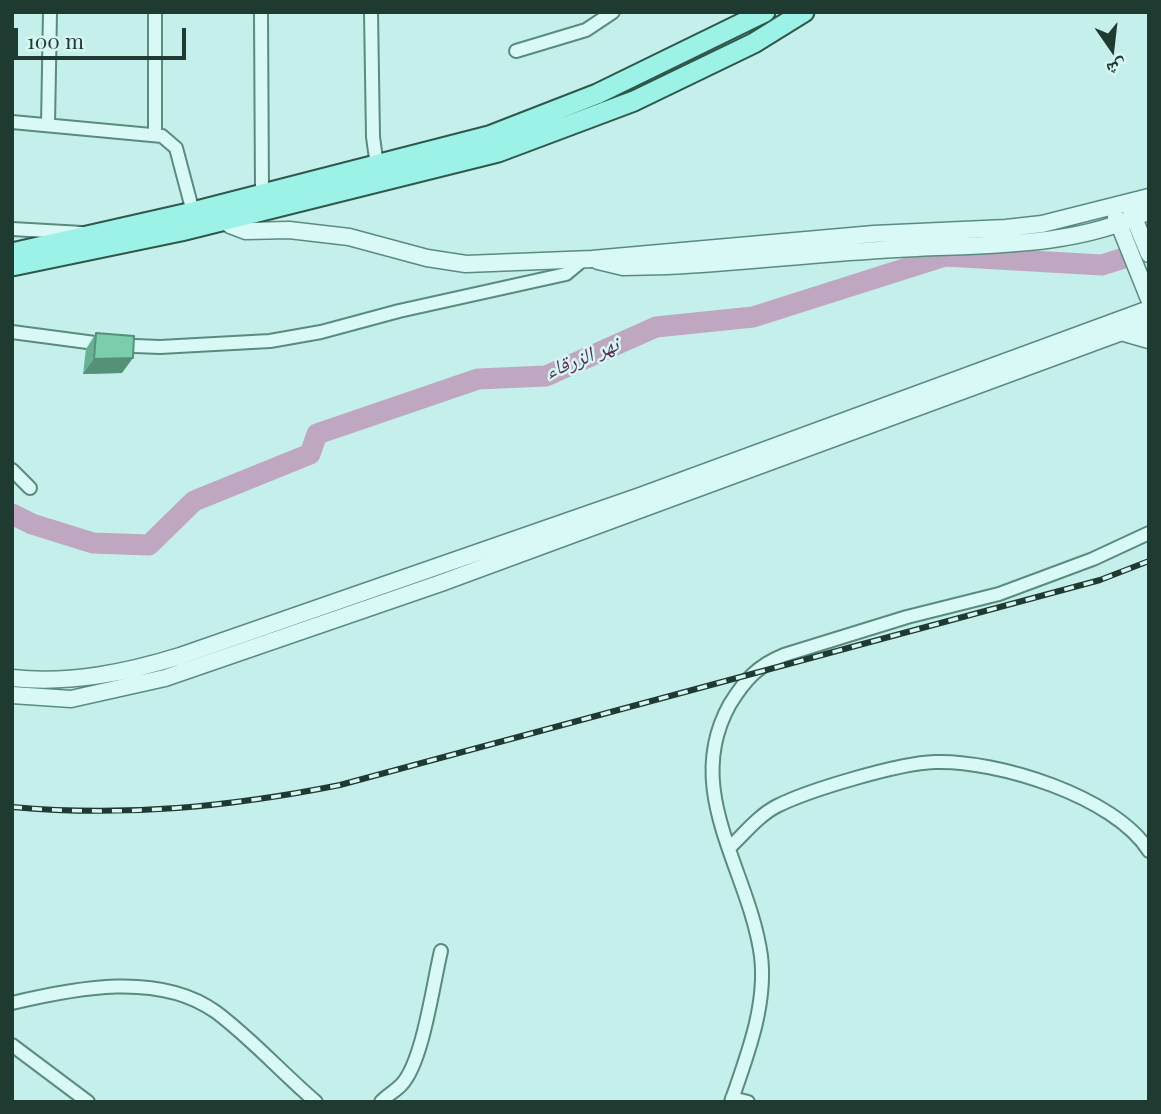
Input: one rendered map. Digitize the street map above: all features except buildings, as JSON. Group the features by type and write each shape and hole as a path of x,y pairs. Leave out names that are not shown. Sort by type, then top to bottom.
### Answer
{"main road":[{"path":"12,266 222,211 262,193 489,136 547,116 765,12"},
{"path":"12,253 94,243 193,212 283,205 453,165 587,122 754,43 804,12"}],"street":[{"path":"48,125 50,12"},
{"path":"155,12 155,133"},
{"path":"261,12 262,193"},
{"path":"371,12 373,137 377,166"},
{"path":"516,51 586,30 613,12"},
{"path":"12,122 155,133 171,141 176,148 193,212"},
{"path":"12,332 110,345 160,347 270,341 321,332 399,311 566,274 588,259 623,267 667,266 1001,244 1119,224 1137,211 1149,197"},
{"path":"283,205 280,222 289,230"},
{"path":"222,211 246,231 289,230 349,237 447,263 588,259 874,234 1006,228 1112,208 1137,211"},
{"path":"1112,208 1145,289 1119,325"},
{"path":"1137,211 1146,246"},
{"path":"12,229 67,230 94,243"},
{"path":"12,695 71,699 126,688 643,502 1119,325 1149,309"},
{"path":"1119,325 1149,322"},
{"path":"1119,325 1149,340"},
{"path":"12,470 30,488"},
{"path":"748,1102 732,1100 760,1003 762,975 755,926 715,804 712,754 722,719 750,674 783,655 1043,579 1149,533"},
{"path":"12,678 61,680 144,667 438,576"},
{"path":"729,848 774,808 785,803 823,789 933,762 994,769 1069,790 1122,822 1149,851"},
{"path":"381,1102 402,1086 409,1075 422,1034 441,951"},
{"path":"12,1003 81,988 114,987 176,995 197,1001 248,1039 316,1102"},
{"path":"12,1045 88,1102"}],"waterway":[{"name":"نهر الزرقاء","path":"12,514 32,524 93,543 149,545 194,501 310,454 317,434 478,379 546,376 656,327 753,317 945,256 1102,265 1149,250"}],"railway":[{"path":"12,807 95,811 177,808 258,799 340,785 1100,580 1149,561"}]}
